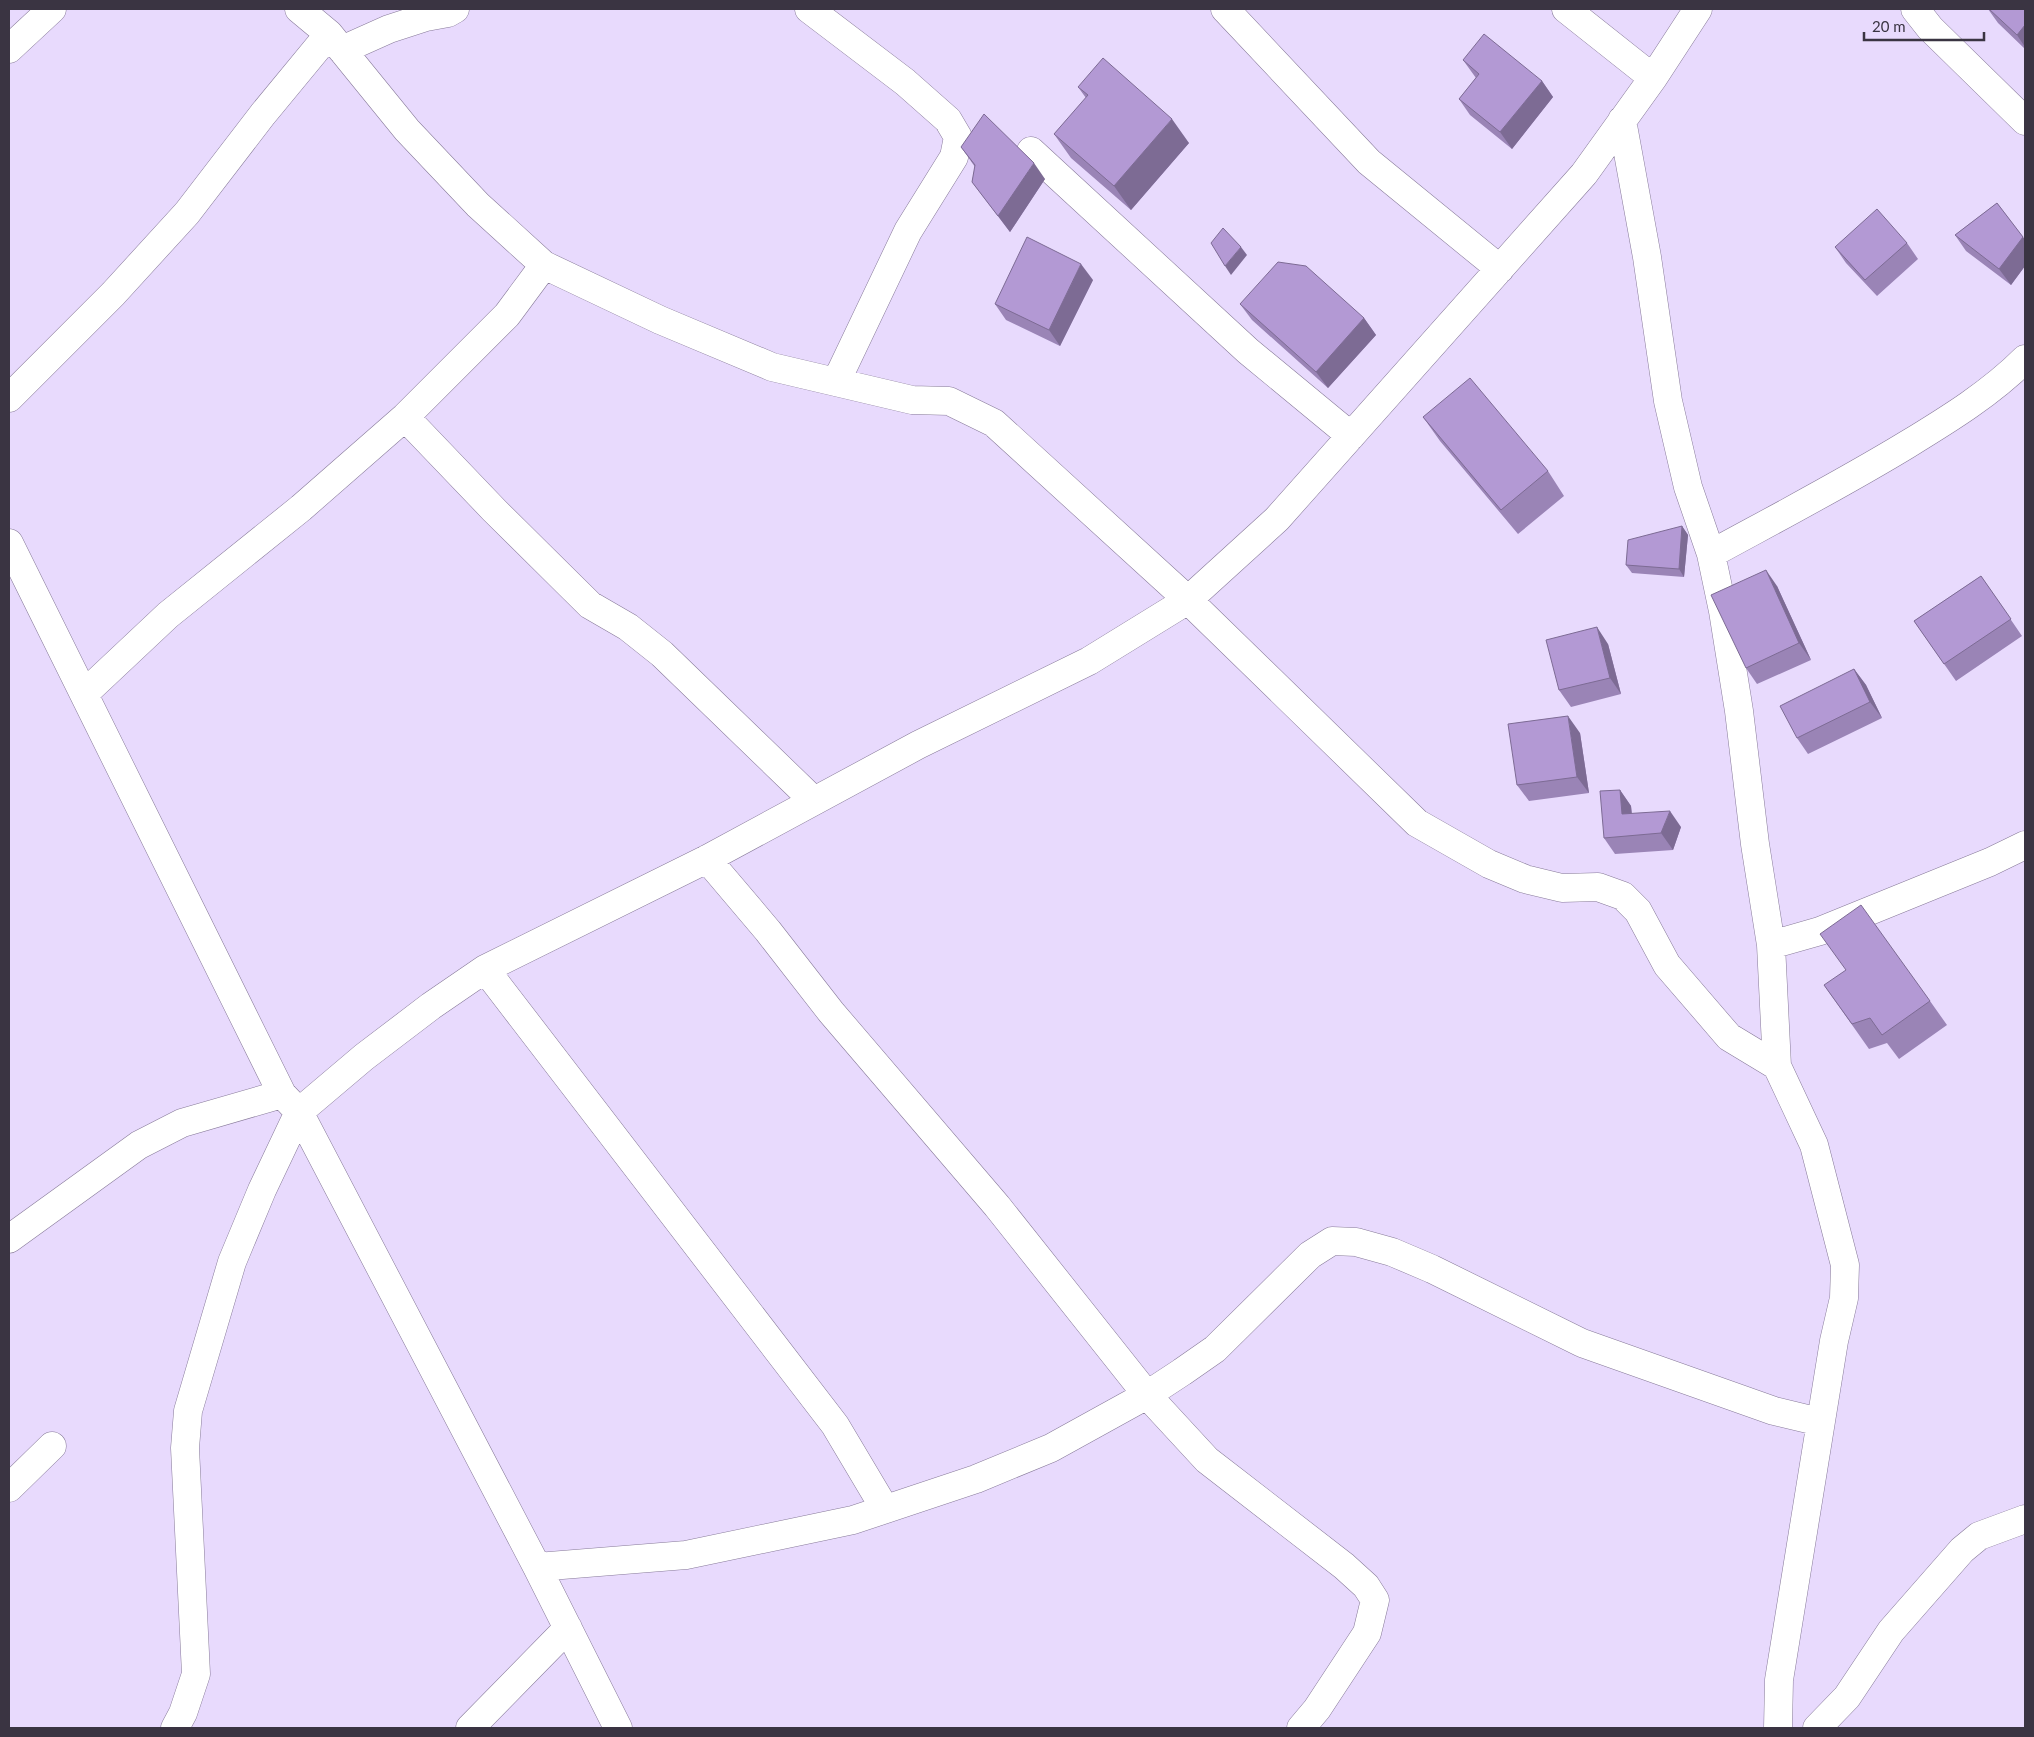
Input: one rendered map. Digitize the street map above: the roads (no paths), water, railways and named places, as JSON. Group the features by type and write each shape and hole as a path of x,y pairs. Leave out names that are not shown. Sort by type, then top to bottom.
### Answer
{"street":[{"path":"9,49 52,9"},
{"path":"299,9 335,42 407,130 478,205 544,266 660,320 772,367 912,400 949,401 994,423 1188,600 1418,823 1488,864 1525,880 1562,888 1598,888 1623,896 1638,911 1667,965 1729,1037 1777,1066"},
{"path":"9,398 113,294 187,213 262,114 335,42 389,29 426,17 448,13 455,9"},
{"path":"809,9 905,82 948,120 958,137 954,157 908,231 836,382"},
{"path":"1224,9 1369,162 1500,269"},
{"path":"1566,9 1653,78"},
{"path":"9,1239 139,1145 182,1123 291,1103 364,1057 424,1011 485,969 707,859 918,745 1089,661 1188,600 1277,519 1584,174 1653,78 1698,9"},
{"path":"1915,9 1930,28 2025,121"},
{"path":"1622,120 1647,256 1668,401 1688,488 1711,554 1723,611 1739,711 1755,844 1771,944 1777,1066 1814,1145 1845,1264 1844,1298 1834,1341 1820,1422 1778,1680 1778,1728"},
{"path":"1032,151 1248,352 1351,436"},
{"path":"85,693 168,615 300,508 405,417 507,315 544,266"},
{"path":"1711,554 1885,458 1952,417 2011,373 2025,359"},
{"path":"405,417 494,510 590,605 628,627 662,654 814,801"},
{"path":"9,543 291,1103 537,1567 618,1728"},
{"path":"1771,944 1820,931 1990,862 2025,845"},
{"path":"707,859 768,931 831,1012 997,1206 1147,1395 1207,1460 1344,1566 1366,1586 1375,1600 1367,1633 1317,1709 1301,1728"},
{"path":"485,969 835,1425 885,1509"},
{"path":"175,1728 183,1714 196,1674 185,1448 188,1410 232,1262 262,1190 291,1103"},
{"path":"537,1567 686,1555 852,1520 976,1479 1051,1448 1147,1395 1215,1349 1310,1255 1332,1241 1356,1242 1392,1252 1432,1269 1582,1343 1774,1411 1820,1422"},
{"path":"9,1488 52,1446"},
{"path":"1817,1728 1847,1697 1891,1631 1962,1550 1979,1536 2025,1519"},
{"path":"470,1728 568,1628"}]}
